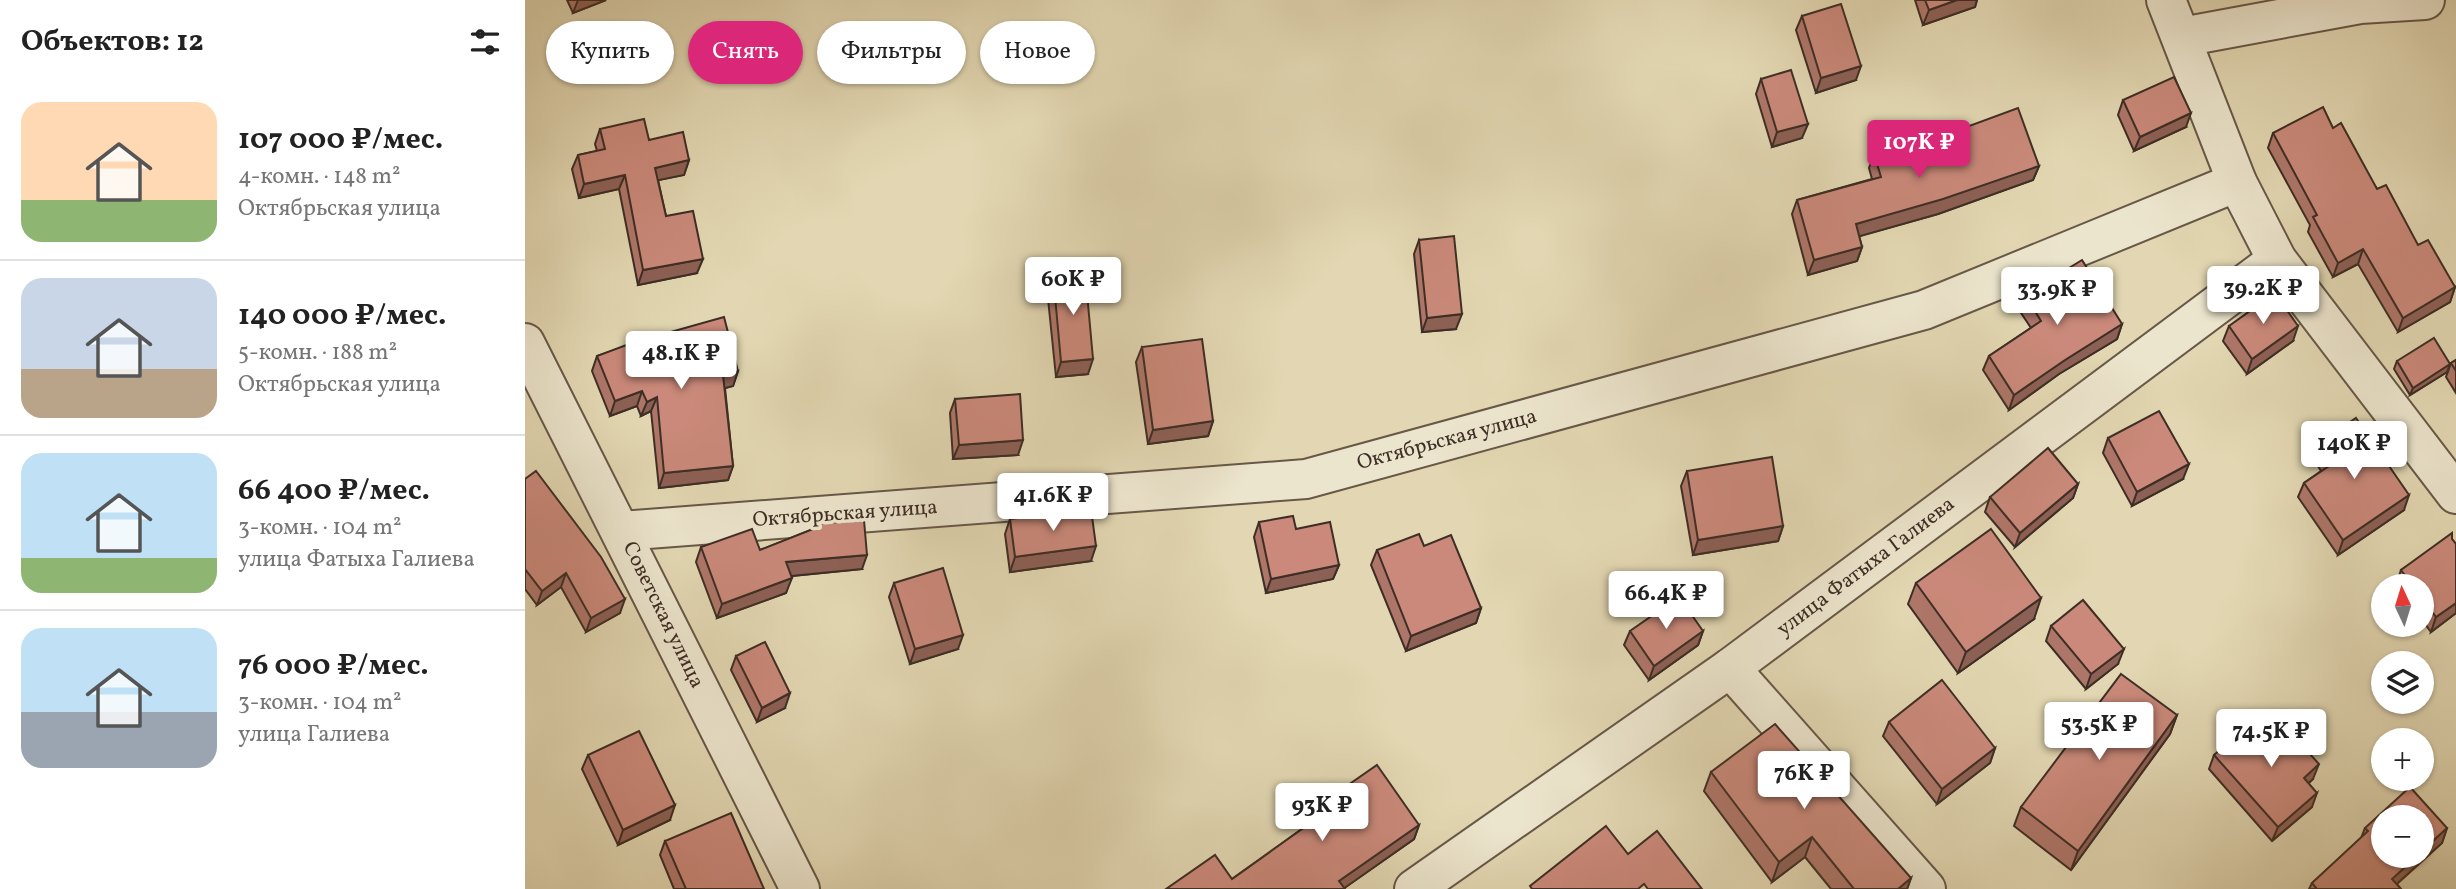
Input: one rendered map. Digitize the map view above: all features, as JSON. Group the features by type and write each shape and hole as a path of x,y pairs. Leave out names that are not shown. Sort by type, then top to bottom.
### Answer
{"street":[{"path":"2166,0 2237,182 2277,260 2456,494"},
{"path":"2182,37 2360,4 2425,0"},
{"name":"Октябрьская улица","path":"621,531 1306,478 1924,310 2237,182"},
{"name":"улица Фатыха Галиева","path":"1414,889 1730,668 2277,260"},
{"name":"Советская улица","path":"525,343 800,889"},
{"path":"1730,668 1926,889"}],"building":[{"path":"1925,0 1957,0 1929,10"},
{"path":"1841,4 1861,66 1821,78 1802,16"},
{"path":"1791,70 1808,124 1777,132 1761,79"},
{"path":"2174,77 2191,113 2140,137 2123,100"},
{"path":"2323,107 2333,128 2341,123 2377,189 2386,185 2418,245 2428,240 2455,287 2403,318 2363,249 2338,263 2313,217 2317,215 2273,133"},
{"path":"2018,108 2039,166 1943,199 1856,224 1862,247 1814,260 1797,200 1881,177 1874,154 1914,142 1915,146"},
{"path":"644,119 649,140 683,132 689,160 655,168 666,216 693,211 703,259 643,270 625,175 584,184 578,155 605,149 600,129"},
{"path":"1454,236 1462,314 1427,318 1419,240"},
{"path":"2082,260 2122,324 2014,395 1989,356 2041,321 2025,295"},
{"path":"1085,271 1093,359 1061,362 1053,274"},
{"path":"2275,293 2298,326 2252,359 2229,326"},
{"path":"724,317 738,371 723,375 733,466 664,473 657,397 647,402 642,391 615,401 597,356 653,335"},
{"path":"2434,338 2450,364 2413,388 2397,361"},
{"path":"1202,339 1213,421 1153,430 1142,347"},
{"path":"1020,394 1023,440 959,445 955,399"},
{"path":"2159,411 2189,464 2137,492 2108,438"},
{"path":"2356,418 2409,495 2343,540 2304,483 2332,464 2318,444"},
{"path":"2048,448 2078,484 2020,533 1990,497"},
{"path":"1772,457 1783,526 1698,540 1687,471"},
{"path":"536,471 601,557 625,599 591,618 566,573 542,591 525,569 525,479"},
{"path":"1091,509 1096,546 1015,557 1010,519"},
{"path":"1293,516 1296,529 1330,522 1339,565 1271,579 1259,522"},
{"path":"864,520 867,555 786,562 792,578 722,604 701,547 752,529 760,550 813,529 813,524"},
{"path":"1991,529 2041,598 1966,652 1916,583"},
{"path":"2452,533 2456,544 2456,603 2436,617 2434,574 2404,574 2401,570"},
{"path":"1419,534 1424,546 1451,535 1481,608 1411,636 1377,550"},
{"path":"943,568 963,635 915,649 894,583"},
{"path":"1679,597 1703,631 1654,666 1630,631"},
{"path":"2083,600 2124,649 2091,674 2051,626"},
{"path":"765,642 790,693 762,708 736,656"},
{"path":"2121,674 2177,715 2078,851 2021,807"},
{"path":"1942,680 1995,748 1942,789 1889,722"},
{"path":"2252,721 2264,735 2280,721 2319,764 2304,778 2317,793 2278,827 2214,755"},
{"path":"1775,724 1911,878 1898,889 1854,889 1812,837 1779,862 1711,772"},
{"path":"639,731 675,805 623,830 588,755"},
{"path":"1377,765 1419,825 1339,881 1345,889 1166,889 1215,855 1232,879 1323,814 1318,806"},
{"path":"2406,791 2414,791 2426,805 2390,805"},
{"path":"731,813 764,889 686,889 665,841"},
{"path":"2434,814 2447,828 2434,840"},
{"path":"2371,823 2371,868 2404,868 2392,879 2401,889 2317,889 2312,883 2368,831 2365,828"},
{"path":"1606,826 1628,854 1657,831 1702,889 1648,889 1644,884 1638,889 1532,889 1530,886"}]}
